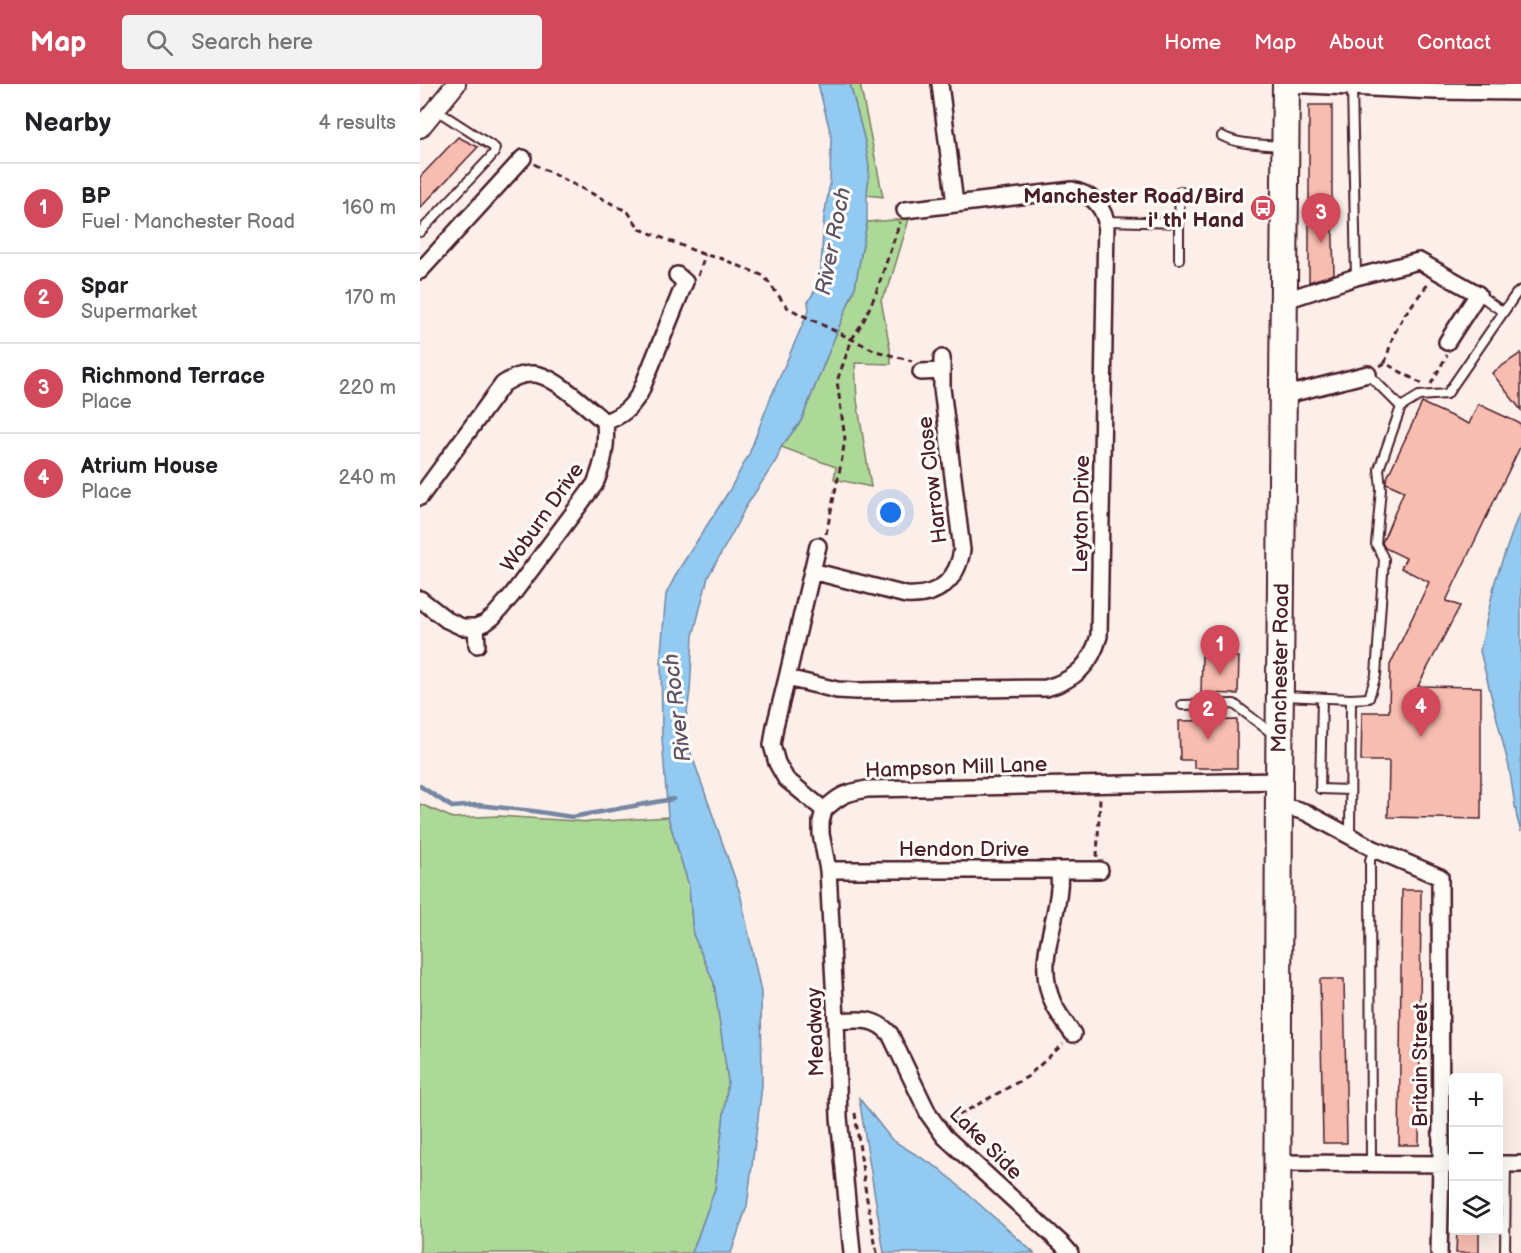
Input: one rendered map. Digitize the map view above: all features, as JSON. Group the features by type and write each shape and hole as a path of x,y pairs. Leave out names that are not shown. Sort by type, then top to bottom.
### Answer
{"highway":[{"name":"Manchester Road","path":"1277,1253 1278,807 1286,84"}],"street":[{"path":"940,84 955,204"},
{"path":"1286,84 1521,92"},
{"path":"420,128 435,110 450,85"},
{"path":"420,271 524,158"},
{"path":"905,210 1072,190 1096,201 1106,221"},
{"name":"Leyton Drive","path":"788,678 837,690 856,692 1034,689 1046,688 1063,682 1086,665 1096,646 1101,625 1106,221"},
{"path":"1283,296 1295,297 1419,261 1478,294 1447,342"},
{"path":"420,497 503,384 521,374 536,374 549,379 605,422 620,416 632,405 640,393 681,278"},
{"name":"Harrow Close","path":"812,571 915,596 924,595 940,587 958,567 962,550 942,388 942,365 921,372"},
{"path":"1282,396 1368,374"},
{"name":"Woburn Drive","path":"476,627 493,617 512,595 595,483 606,454 605,422"},
{"path":"818,546 773,736 774,754 781,772 786,779 824,810"},
{"path":"420,598 447,620 462,627 476,627 477,645"},
{"name":"Hampson Mill Lane","path":"824,810 835,799 847,792 867,789 1279,781"},
{"path":"1278,807 1305,812 1374,849"},
{"name":"Meadway","path":"824,810 820,822 828,870 839,1117 852,1253"},
{"name":"Britain Street","path":"1374,849 1440,877 1447,1164 1439,1253"},
{"name":"Hendon Drive","path":"828,870 1098,870"},
{"path":"1059,870 1060,888 1047,947 1046,975 1053,1002 1073,1034"},
{"name":"Lake Side","path":"836,1021 867,1020 884,1026 929,1115 944,1136 1070,1253"},
{"path":"1276,1163 1447,1164"}],"lane":[{"path":"1356,278 1360,86"},
{"path":"420,232 489,159 495,148 435,110"},
{"path":"1222,136 1230,141 1242,143 1285,146"},
{"path":"1179,259 1180,191"},
{"path":"1106,221 1179,223"},
{"path":"1280,696 1369,698 1376,675 1384,559 1376,544 1381,489 1379,469 1401,407 1419,396 1447,394 1503,312 1521,290"},
{"path":"1478,294 1503,312"},
{"path":"1368,374 1401,407"},
{"path":"1322,698 1320,789 1350,790"},
{"path":"1350,836 1351,699"},
{"path":"1182,705 1234,704 1279,739"},
{"path":"1371,1164 1370,860 1374,849"},
{"path":"1505,1253 1508,1164"}],"path":[{"path":"524,158 628,212 640,229 764,276 787,307 876,351 912,360 921,372"},
{"path":"818,546 823,547 845,439 837,381 852,339 864,320 876,293 905,210"},
{"path":"681,278 698,276 705,255"},
{"path":"1368,374 1385,363 1394,336 1405,314 1438,271"},
{"path":"1385,363 1429,387 1448,353 1447,342"},
{"path":"1098,870 1101,784"},
{"path":"938,1127 1027,1077 1073,1034"},
{"path":"855,1113 877,1253"}],"green space":[{"path":"850,84 860,84 883,197 867,195 869,167"},
{"path":"909,219 889,286 881,300 891,364 855,363 857,400 871,487 834,479 836,467 781,447 801,421 855,287 867,222"},
{"path":"420,804 453,818 499,816 590,822 668,817 689,886 693,934 714,983 728,1081 715,1189 692,1253 420,1253"}],"water":[{"name":"River Roch","path":"818,84 850,84 865,142 869,167 867,222 855,287 801,421 781,447 777,459 745,508 708,577 693,636 690,691 684,733 740,893 761,992 762,1086 747,1206 731,1253 692,1253 715,1189 728,1081 714,983 693,934 689,886 668,817 662,738 661,652 666,594 749,454 809,310 808,302 820,282 824,217 830,183 831,135"},
{"path":"1521,513 1521,832 1509,767 1480,651 1495,581"},
{"path":"859,1098 892,1140 940,1169 1034,1253 884,1253"}],"building":[{"path":"1309,105 1332,105 1334,274 1309,282"},
{"path":"458,137 478,147 420,208 420,177"},
{"path":"1521,353 1521,410 1492,373"},
{"path":"1422,403 1469,424 1478,404 1521,424 1521,445 1446,601 1460,606 1418,686 1481,687 1481,819 1388,817 1389,761 1361,761 1362,712 1389,712 1390,665 1429,582 1401,568 1406,558 1385,548 1382,543 1404,491 1386,483 1386,480"},
{"path":"1202,656 1239,657 1238,694 1201,693"},
{"path":"1237,720 1237,768 1194,768 1194,760 1180,760 1179,721"},
{"path":"1402,890 1421,890 1419,1145 1399,1145"},
{"path":"1320,979 1344,979 1347,1143 1323,1143"},
{"path":"1457,1235 1479,1235 1479,1253 1456,1253"}],"waterway":[{"path":"420,786 452,807 478,805 572,817 673,799"}],"place":[{"name":"Manchester Road/Bird i' th' Hand","path":"1263,208"},
{"name":"Richmond Terrace","path":"1321,243"},
{"name":"BP","path":"1220,675"},
{"name":"Atrium House","path":"1421,737"},
{"name":"Spar","path":"1208,740"}]}
